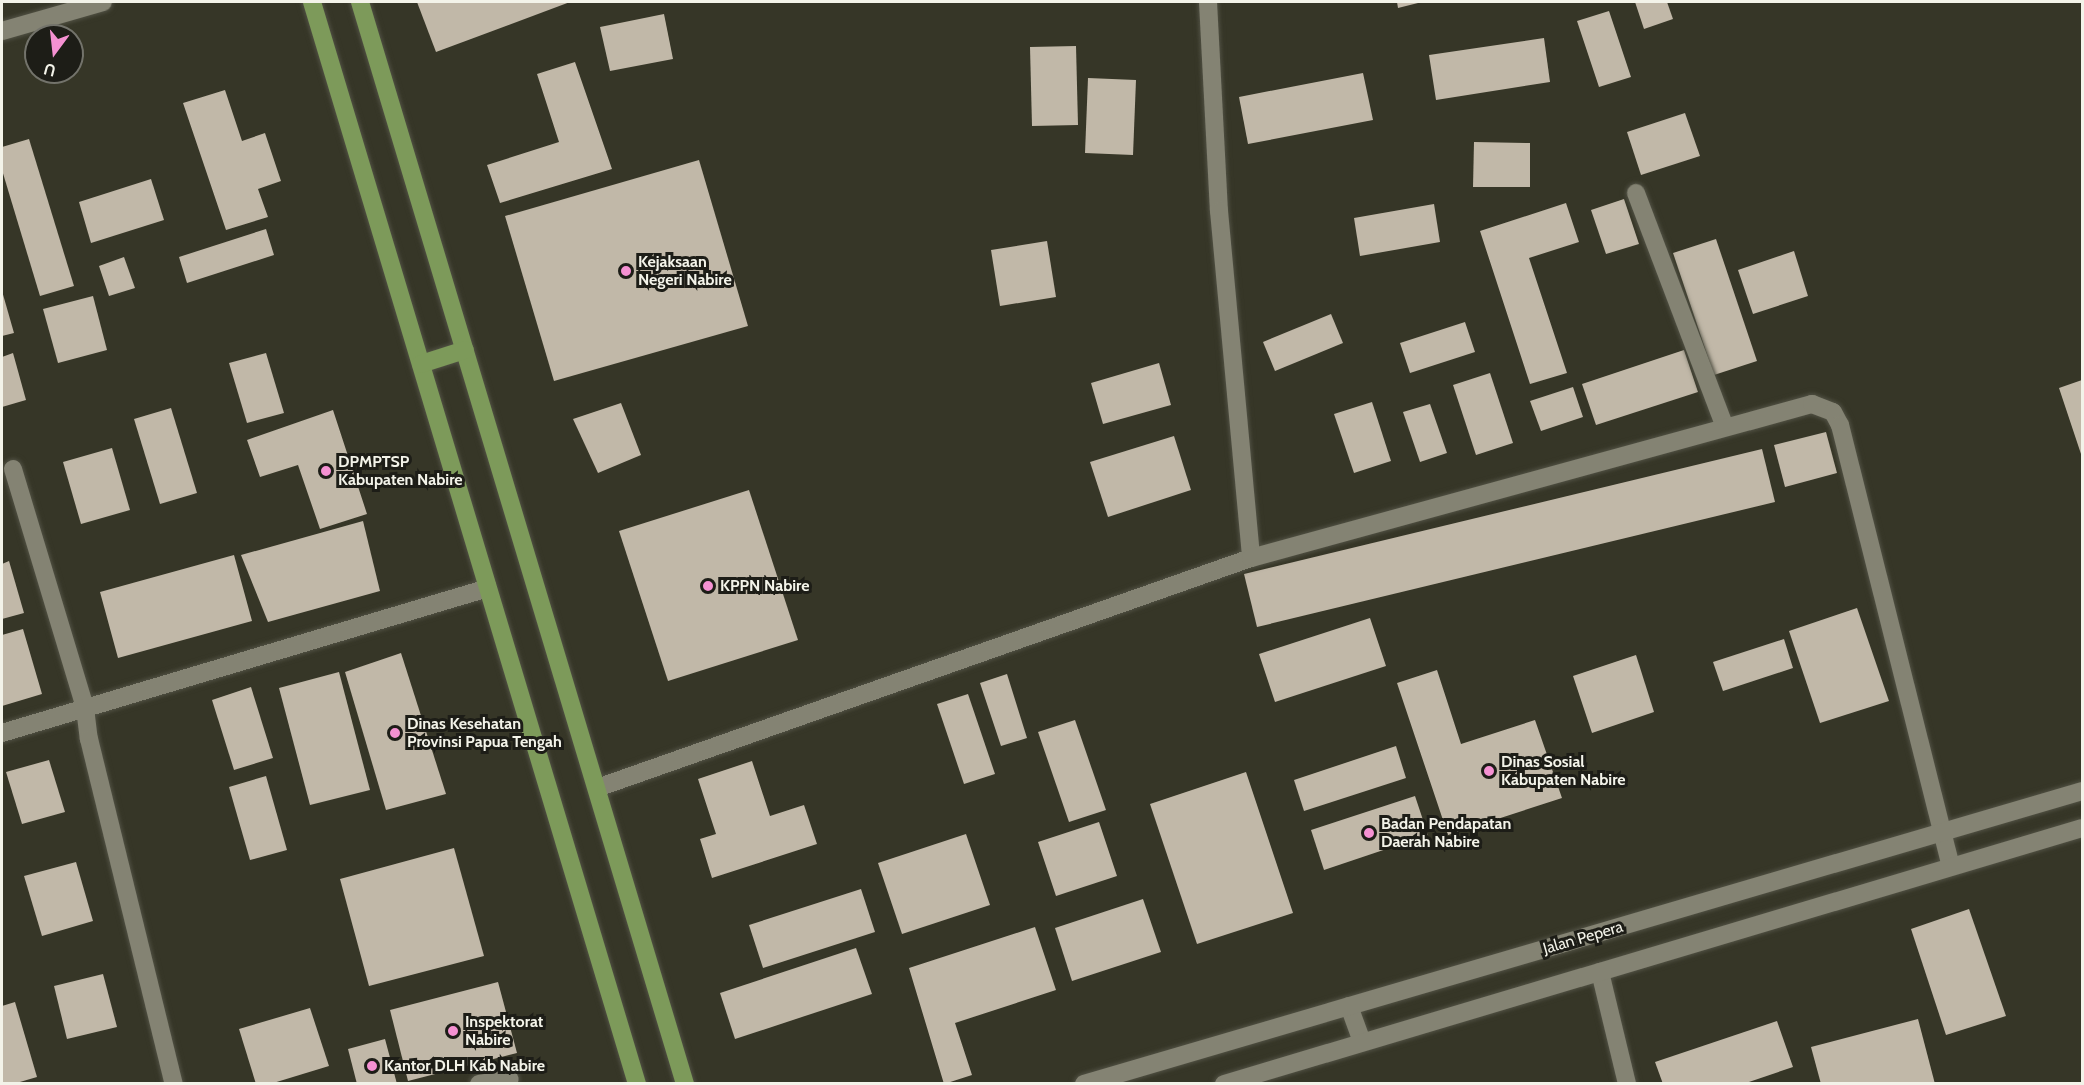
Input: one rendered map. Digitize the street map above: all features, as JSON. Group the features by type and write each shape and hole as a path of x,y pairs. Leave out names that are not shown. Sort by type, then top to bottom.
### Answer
{"main road":[{"path":"312,2 637,1083"},
{"path":"360,2 685,1083"},
{"path":"421,364 465,350"}],"street":[{"path":"2,31 103,2"},
{"path":"1208,2 1219,211 1251,558"},
{"path":"1635,193 1725,427"},
{"path":"597,788 1251,558 1812,404 1833,412 1849,453 1951,866"},
{"path":"13,469 85,708 89,739 174,1083"},
{"path":"2,733 488,588"},
{"name":"Jalan Pepera","path":"1084,1083 2082,791"},
{"path":"1224,1083 2082,828"},
{"path":"1600,972 1627,1083"},
{"path":"1349,1006 1362,1042"},
{"path":"479,1083 510,1079"}],"building":[{"path":"417,2 570,2 436,52"},
{"path":"1397,2 1422,2 1398,8"},
{"path":"1635,2 1667,2 1673,19 1644,29"},
{"path":"1609,11 1631,77 1599,87 1577,21"},
{"path":"664,14 673,59 610,71 600,27"},
{"path":"1544,38 1550,82 1436,100 1429,55"},
{"path":"1076,46 1078,125 1032,126 1030,47"},
{"path":"575,62 612,169 500,203 487,165 559,142 537,74"},
{"path":"1363,73 1373,120 1248,144 1239,97"},
{"path":"1088,78 1136,80 1133,155 1085,153"},
{"path":"225,90 242,141 265,133 281,181 258,189 268,217 226,230 183,103"},
{"path":"1685,113 1700,156 1641,175 1627,132"},
{"path":"29,139 74,286 40,296 2,170 2,147"},
{"path":"1474,142 1530,143 1530,187 1473,187"},
{"name":"Kejaksaan Negeri Nabire","path":"699,160 748,326 554,381 505,216"},
{"path":"151,179 164,220 91,243 79,202"},
{"path":"1624,199 1639,244 1606,254 1591,210"},
{"path":"1566,203 1579,242 1529,258 1567,373 1530,384 1480,231"},
{"path":"1434,204 1440,242 1360,256 1354,218"},
{"path":"266,229 274,255 187,283 179,257"},
{"path":"1716,239 1757,361 1714,375 1673,253"},
{"path":"1047,241 1056,297 1000,306 991,250"},
{"path":"1794,251 1808,296 1753,314 1738,270"},
{"path":"124,257 135,288 109,296 99,266"},
{"path":"2,291 14,333 2,336"},
{"path":"93,296 107,350 58,363 43,309"},
{"path":"1331,314 1343,343 1275,371 1263,342"},
{"path":"1465,322 1475,352 1410,373 1400,343"},
{"path":"1684,350 1698,392 1596,425 1582,384"},
{"path":"13,353 26,400 2,407 2,357"},
{"path":"266,353 284,413 247,423 229,363"},
{"path":"1159,363 1171,405 1103,424 1091,383"},
{"path":"1490,373 1513,443 1476,455 1453,385"},
{"path":"2082,380 2082,457 2059,388"},
{"path":"1573,387 1583,417 1541,431 1530,401"},
{"path":"1372,402 1391,461 1354,473 1334,414"},
{"path":"621,403 641,455 598,473 573,419"},
{"path":"1430,404 1447,453 1420,462 1403,412"},
{"path":"171,408 197,493 160,504 134,419"},
{"name":"DPMPTSP Kabupaten Nabire","path":"333,410 367,514 320,529 298,465 260,477 247,440"},
{"path":"1826,432 1837,473 1785,487 1774,445"},
{"path":"1174,436 1191,490 1108,517 1090,462"},
{"path":"112,448 130,510 81,524 63,462"},
{"path":"1762,449 1775,502 1257,627 1244,574"},
{"name":"KPPN Nabire","path":"749,490 798,640 668,681 619,531"},
{"path":"363,521 380,591 268,622 241,555"},
{"path":"234,555 252,621 118,658 100,592"},
{"path":"9,561 24,613 2,619 2,564"},
{"path":"1857,608 1889,701 1820,723 1789,631"},
{"path":"1370,618 1386,666 1275,702 1259,654"},
{"path":"23,629 42,694 2,706 2,635"},
{"path":"1784,639 1793,668 1723,691 1713,662"},
{"name":"Dinas Kesehatan Provinsi Papua Tengah","path":"401,653 446,794 386,810 345,672"},
{"path":"1636,655 1654,712 1592,733 1573,676"},
{"name":"Dinas Sosial Kabupaten Nabire","path":"1437,670 1461,744 1535,720 1562,798 1448,835 1397,683"},
{"path":"339,672 370,790 310,805 279,688"},
{"path":"1007,674 1027,738 1001,746 980,683"},
{"path":"251,687 273,758 234,770 212,700"},
{"path":"968,694 995,774 964,784 937,704"},
{"path":"1075,720 1106,810 1069,822 1038,732"},
{"path":"1396,746 1406,778 1304,811 1294,780"},
{"path":"49,760 65,812 22,824 6,772"},
{"path":"752,761 770,816 804,805 817,844 712,878 700,839 716,834 698,779"},
{"path":"1246,772 1293,913 1197,944 1150,804"},
{"path":"266,776 287,850 250,860 229,787"},
{"name":"Badan Pendapatan Daerah Nabire","path":"1415,796 1428,835 1324,870 1311,830"},
{"path":"1099,822 1117,876 1056,896 1038,842"},
{"path":"966,834 990,905 902,934 878,863"},
{"path":"454,848 484,956 369,986 340,879"},
{"path":"76,862 93,921 42,936 24,876"},
{"path":"861,889 875,932 763,968 749,925"},
{"path":"1143,899 1161,952 1072,981 1055,928"},
{"path":"1969,909 2006,1016 1946,1035 1911,929"},
{"path":"1035,927 1056,990 955,1023 972,1075 944,1084 909,968"},
{"path":"856,948 872,994 735,1039 720,993"},
{"path":"103,974 117,1027 67,1039 54,986"},
{"name":"Inspektorat Nabire","path":"498,982 517,1053 408,1081 390,1010"},
{"path":"15,1002 37,1077 13,1084 2,1084 2,1006"},
{"path":"310,1008 329,1066 270,1084 256,1084 239,1029"},
{"path":"1918,1019 1935,1084 1821,1084 1811,1047"},
{"path":"1777,1021 1793,1067 1743,1084 1663,1084 1655,1062"},
{"name":"Kantor DLH Kab Nabire","path":"385,1039 397,1084 357,1084 348,1049"}],"place":[{"name":"Kejaksaan Negeri Nabire","path":"626,271"},
{"name":"DPMPTSP Kabupaten Nabire","path":"326,471"},
{"name":"KPPN Nabire","path":"708,586"},
{"name":"Dinas Kesehatan Provinsi Papua Tengah","path":"395,733"},
{"name":"Dinas Sosial Kabupaten Nabire","path":"1489,771"},
{"name":"Badan Pendapatan Daerah Nabire","path":"1369,833"},
{"name":"Inspektorat Nabire","path":"453,1031"},
{"name":"Kantor DLH Kab Nabire","path":"372,1066"}]}
